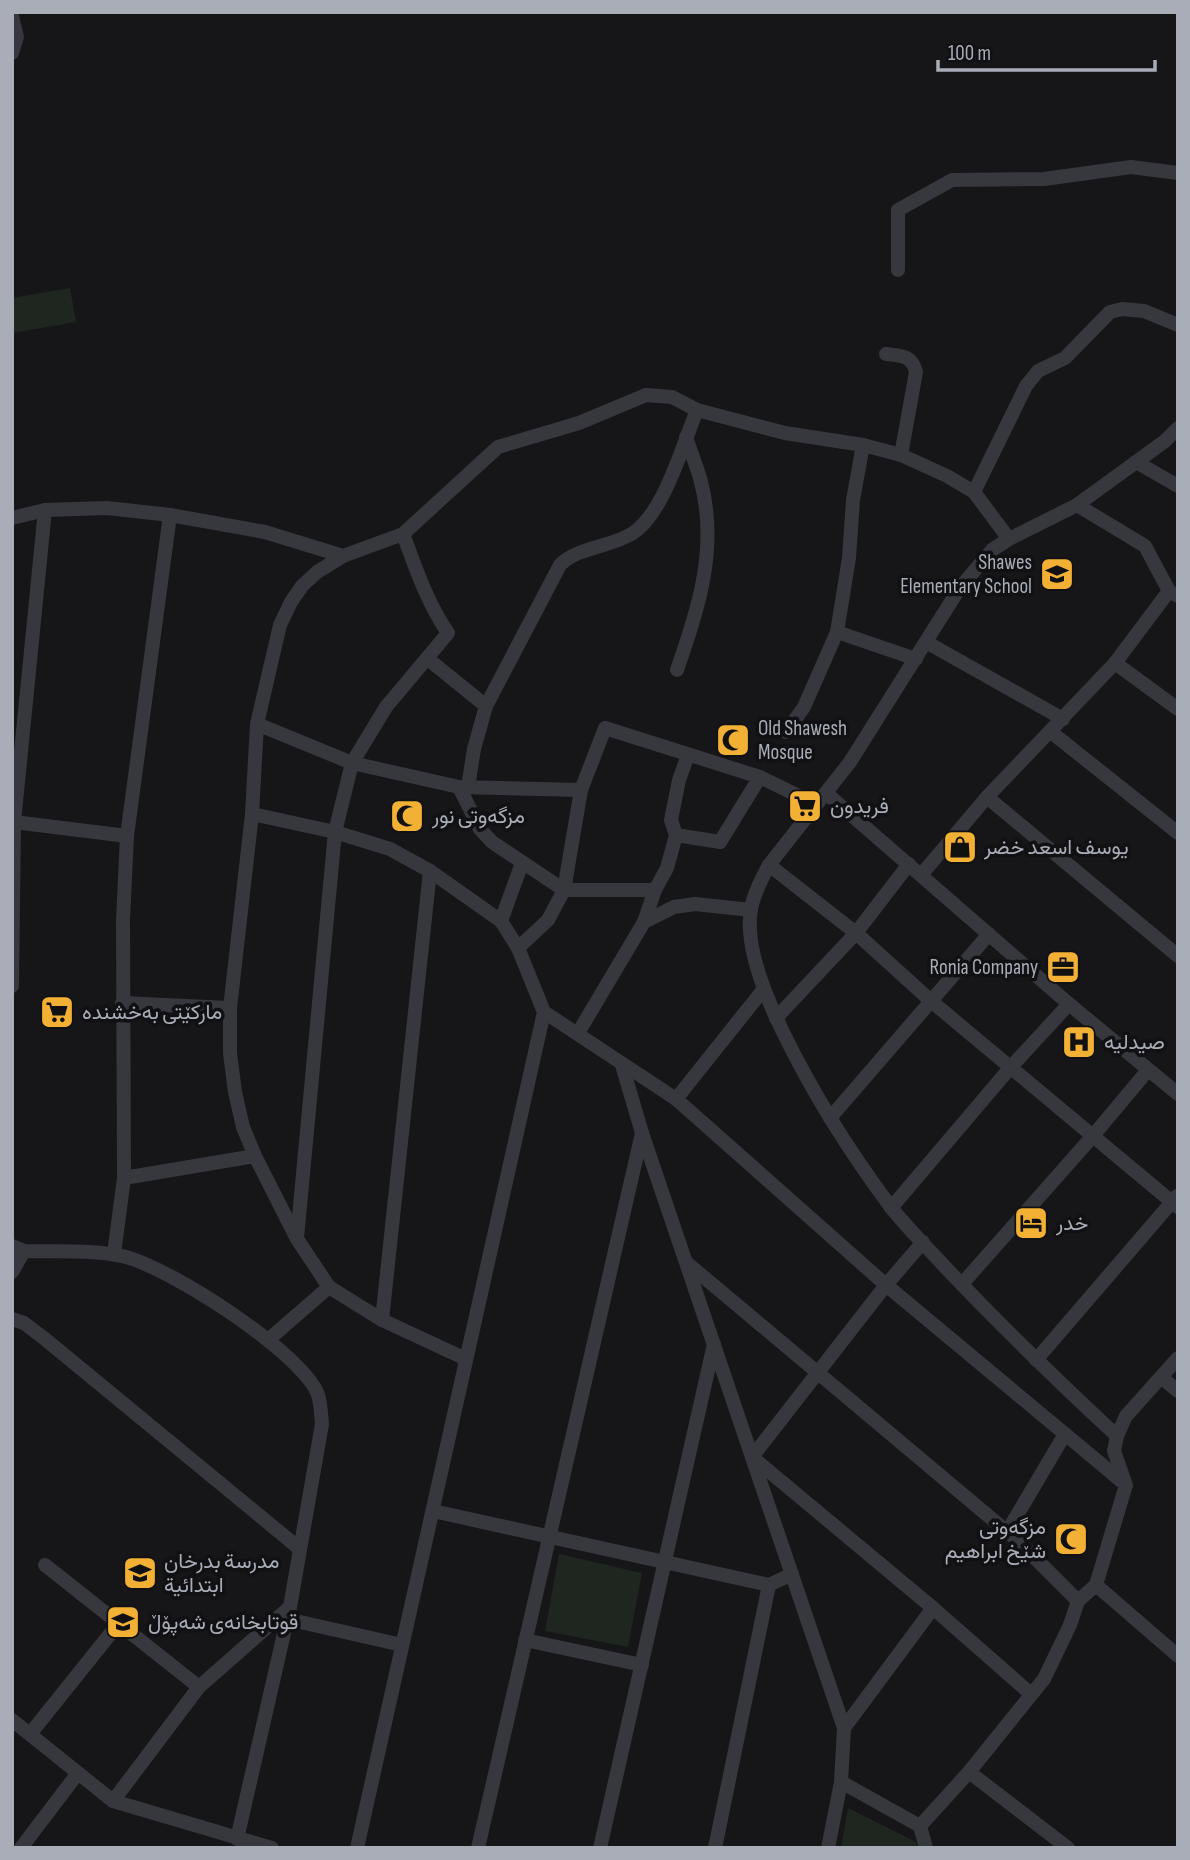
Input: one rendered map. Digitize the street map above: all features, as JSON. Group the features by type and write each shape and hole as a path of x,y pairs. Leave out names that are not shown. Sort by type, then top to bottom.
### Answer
{"street":[{"path":"12,16 17,37 12,54"},
{"path":"898,270 898,210 952,180 1044,179 1131,167 1178,173"},
{"path":"974,492 1026,386 1038,371 1065,358 1110,312 1122,309 1144,311 1178,325"},
{"path":"886,354 908,357 912,360 916,372 901,455"},
{"path":"466,1359 382,1320 329,1287 297,1239 255,1156 243,1127 235,1093 230,1053 230,1008 252,814 257,724 281,625 290,602 317,572 343,556 404,534 498,447 579,423 646,395 672,397 696,410 785,433 863,445 901,455 974,492 1009,539"},
{"path":"655,890 564,890 492,842 480,829 463,787 486,706 560,565 574,555 606,546 635,532 656,510 696,410"},
{"path":"1118,1436 1036,1360 891,1208 830,1118 776,1018 763,990 752,937 751,910 769,864 850,762 959,589 992,550 1077,505 1165,442 1178,428"},
{"path":"677,670 695,618 705,578 708,548 706,512 700,480 686,437"},
{"path":"786,732 804,707 837,632 849,558 853,500 863,445"},
{"path":"1136,463 1178,486"},
{"path":"921,875 987,797 1115,663 1174,593 1145,546 1077,505"},
{"path":"12,518 45,510 107,508 170,515 265,532 343,556"},
{"path":"12,986 14,822 45,510"},
{"path":"114,1254 124,1178 122,920 127,836 170,515"},
{"path":"297,1239 335,832 352,763 386,706 448,633 422,587 404,534"},
{"path":"837,632 916,659"},
{"path":"926,642 1063,719"},
{"path":"428,659 486,706"},
{"path":"1115,663 1178,709"},
{"path":"257,724 352,763 463,787 581,790"},
{"path":"518,948 548,920 564,890 581,790 605,728 820,798 909,864 1069,1004 1178,1094"},
{"path":"1051,732 1178,834"},
{"path":"578,1032 644,922 655,890 667,868 676,835 671,820 679,780 688,755"},
{"path":"676,835 720,842 760,777"},
{"path":"987,797 1178,956"},
{"path":"252,814 335,832 390,849 430,871 501,920 518,948 544,1012 357,1848"},
{"path":"14,822 127,836"},
{"path":"501,920 522,863"},
{"path":"769,864 856,933 931,1001 1092,1137 1176,1201 1036,1360"},
{"path":"776,1018 856,933 909,864"},
{"path":"382,1320 430,871"},
{"path":"644,922 674,907 695,904 751,910"},
{"path":"830,1118 989,933"},
{"path":"676,1099 763,990"},
{"path":"122,1003 230,1008"},
{"path":"891,1208 1010,1068 1069,1004"},
{"path":"544,1012 676,1099 886,1285 1126,1485"},
{"path":"622,1065 642,1133 844,1728 841,1782 828,1848"},
{"path":"962,1284 1148,1070"},
{"path":"478,1848 642,1133"},
{"path":"124,1178 255,1156"},
{"path":"752,1457 886,1285 923,1242"},
{"path":"12,1272 18,1248 114,1254 129,1258 179,1280 268,1340 302,1370 318,1394 322,1424 289,1613 237,1839"},
{"path":"686,1262 1007,1532 1078,1601"},
{"path":"268,1340 329,1287"},
{"path":"12,1319 24,1323 45,1339 300,1549"},
{"path":"600,1848 714,1345"},
{"path":"919,1826 969,1772 1044,1679 1070,1625 1078,1601 1096,1585 1126,1485 1114,1451 1126,1416 1178,1358"},
{"path":"1161,1377 1178,1391"},
{"path":"1007,1532 1065,1434"},
{"path":"752,1457 1031,1694"},
{"path":"433,1511 769,1585 792,1574"},
{"path":"45,1565 200,1687"},
{"path":"715,1848 769,1585"},
{"path":"1096,1585 1178,1656"},
{"path":"844,1728 933,1608"},
{"path":"289,1613 402,1645"},
{"path":"113,1801 200,1687 289,1613"},
{"path":"30,1734 119,1623"},
{"path":"525,1640 642,1665"},
{"path":"12,1720 113,1801 272,1848"},
{"path":"969,1772 1068,1848"},
{"path":"21,1848 78,1773"},
{"path":"841,1782 919,1826 926,1848"}],"shaded area":[{"path":"70,288 76,322 12,333 12,298"},
{"path":"559,1554 642,1573 628,1647 545,1631"},
{"path":"848,1808 916,1842 918,1848 841,1848"}],"place":[{"name":"Shawes Elementary School","path":"1057,574"},
{"name":"Old Shawesh Mosque","path":"733,740"},
{"name":"فريدون","path":"805,806"},
{"name":"مزگەوتی نور","path":"407,816"},
{"name":"يوسف اسعد خضر","path":"960,847"},
{"name":"Ronia Company","path":"1063,967"},
{"name":"مارکێتی بەخشندە","path":"57,1012"},
{"name":"صیدلیە","path":"1079,1042"},
{"name":"خدر","path":"1031,1223"},
{"name":"مزگەوتی شێخ ابراهیم","path":"1071,1539"},
{"name":"مدرسة بدرخان ابتدائية","path":"140,1573"},
{"name":"قوتابخانەی شەپۆڵ","path":"123,1622"}]}
